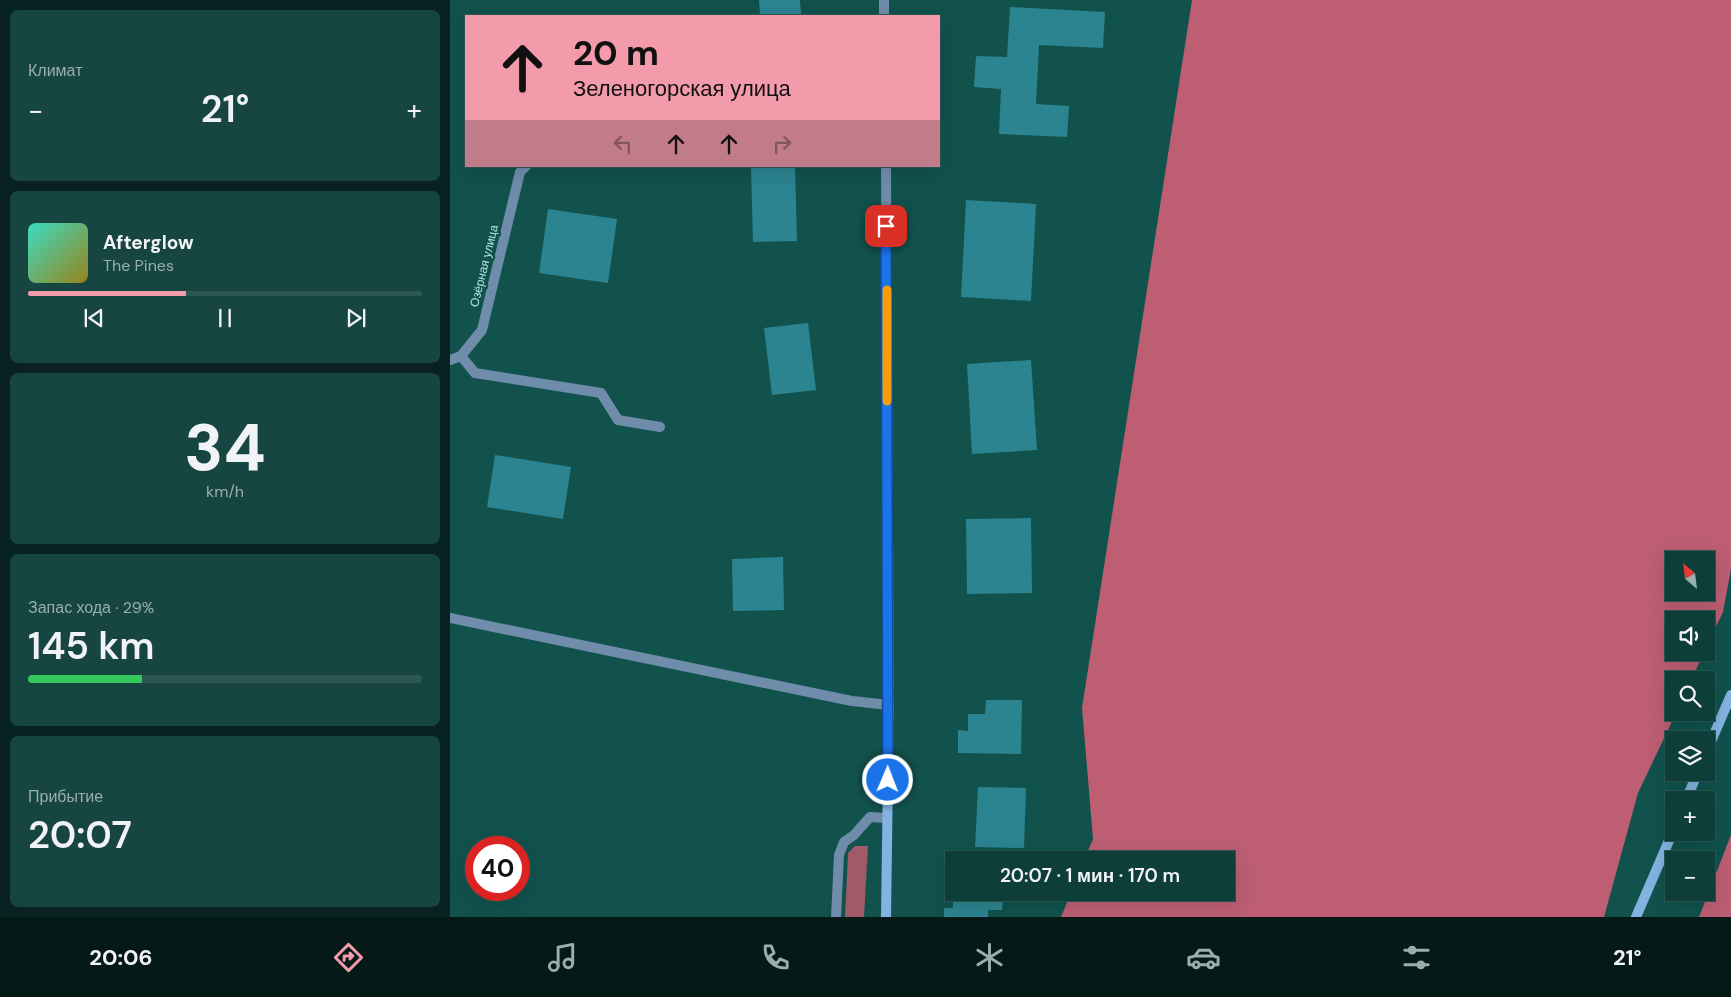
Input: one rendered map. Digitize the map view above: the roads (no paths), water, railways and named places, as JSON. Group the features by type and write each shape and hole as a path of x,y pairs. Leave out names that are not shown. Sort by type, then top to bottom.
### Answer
{"street":[{"path":"884,0 884,15"},
{"name":"Озёрная улица","path":"461,356 482,330 520,172 525,167"},
{"path":"886,167 889,705 886,917"},
{"path":"450,360 461,356 475,374 601,393 618,420 660,427"},
{"path":"450,618 842,699 889,705"},
{"path":"1715,732 1731,695"},
{"path":"836,917 839,854 844,842 854,835 870,818 887,818"},
{"path":"1636,917 1669,841"}]}
